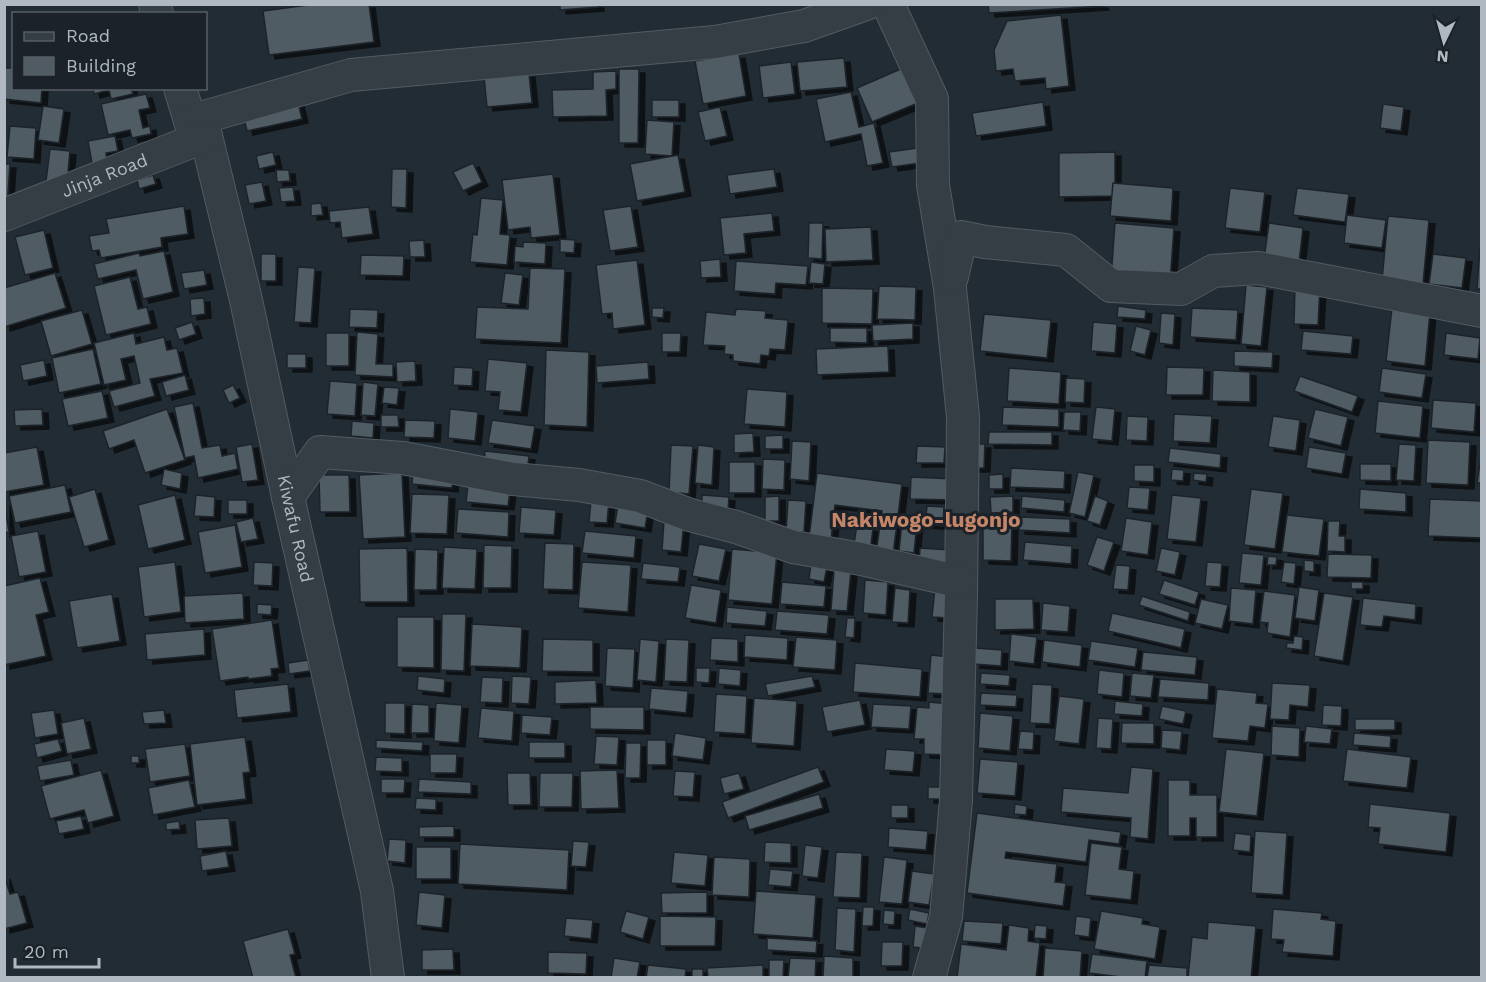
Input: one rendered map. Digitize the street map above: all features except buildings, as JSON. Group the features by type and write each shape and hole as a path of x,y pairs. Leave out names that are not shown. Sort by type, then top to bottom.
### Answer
{"street":[{"name":"Jinja Road","path":"4,215 198,129 351,75 715,42 804,26 866,4"},
{"path":"888,4 933,99 933,185 950,288 963,417 956,800 946,917 929,978"},
{"name":"Kiwafu Road","path":"181,90 198,129 246,300 377,891 388,978"},
{"path":"950,288 961,237 985,242 1066,250 1111,286 1181,289 1213,271 1258,268 1482,311"},
{"path":"288,497 320,452 403,458 513,479 579,485 640,496 690,515 736,527 793,547 861,559 961,582"}],"district":[{"name":"Nakiwogo-lugonjo","path":"926,520"}]}
